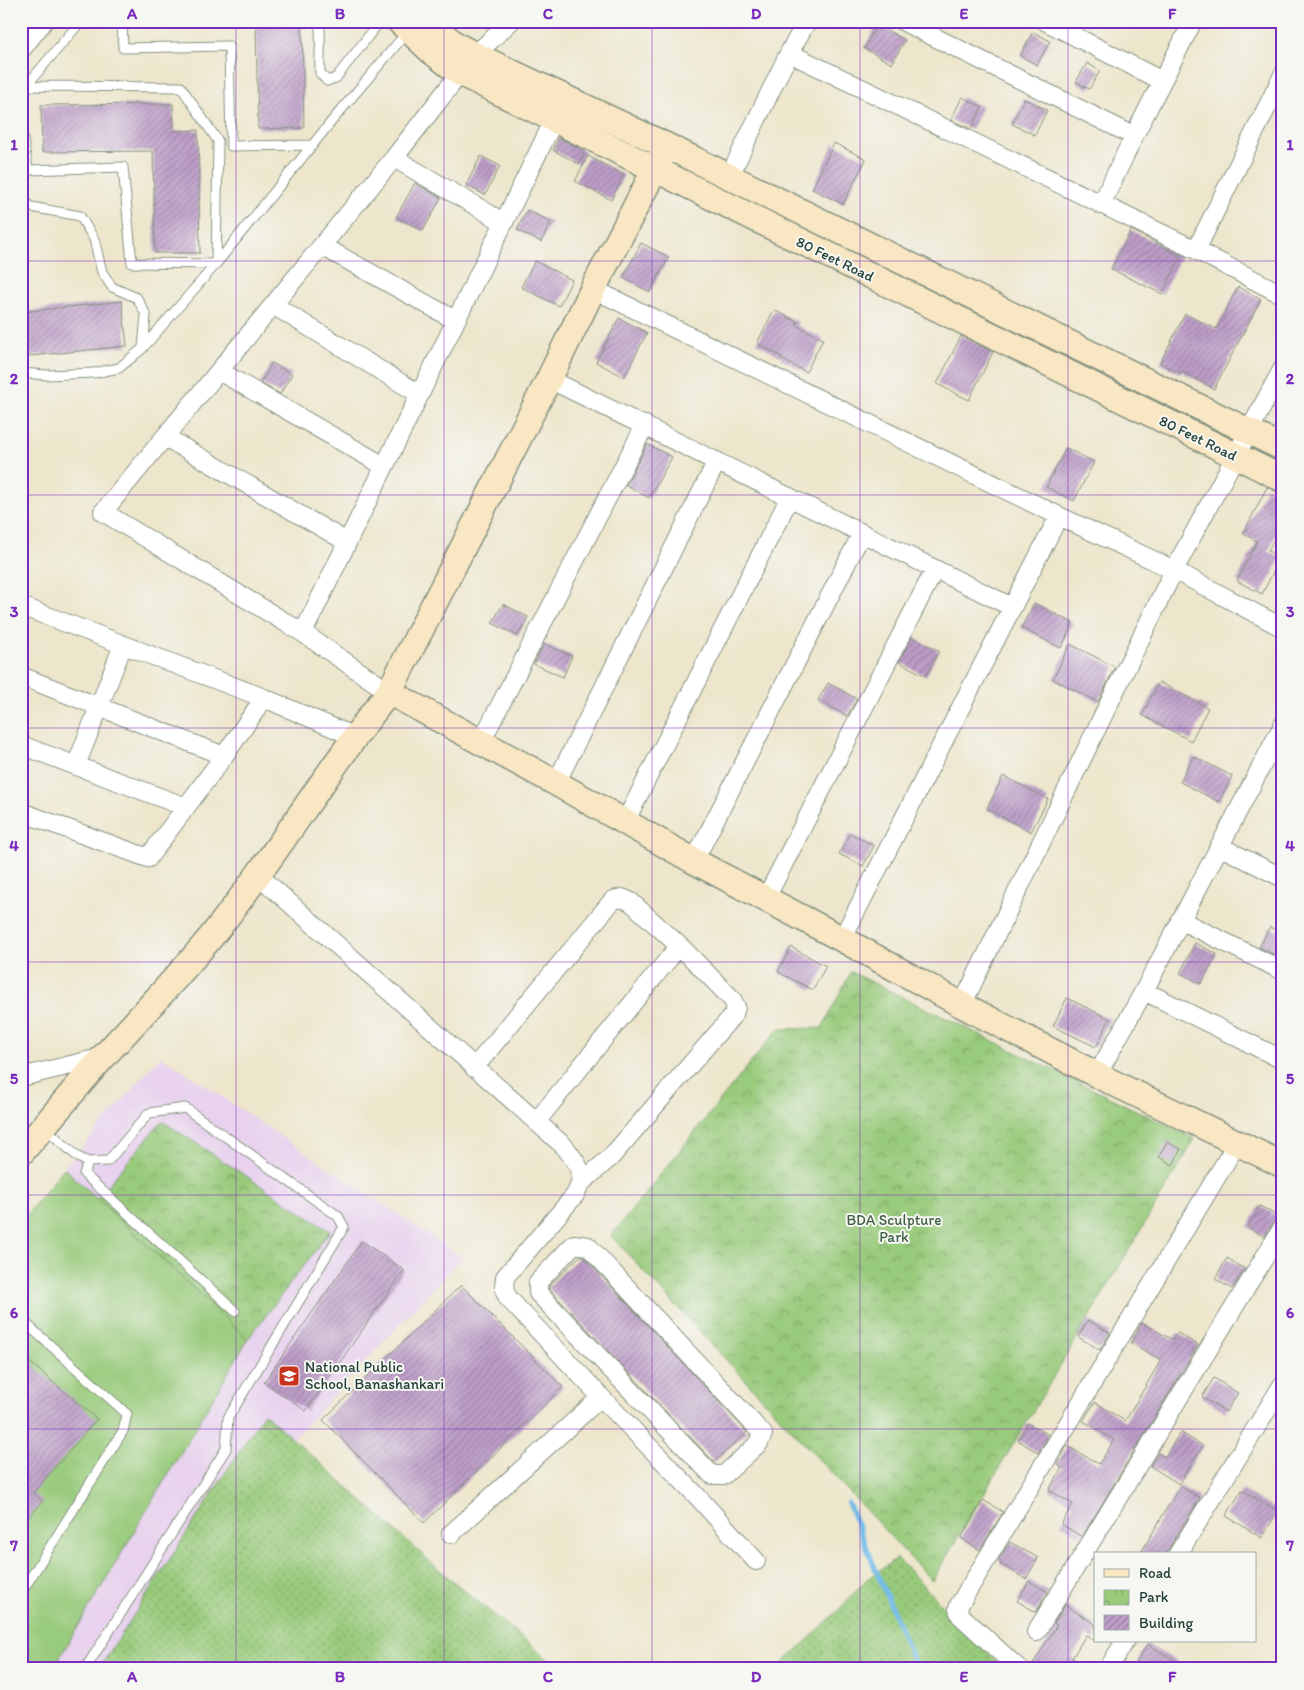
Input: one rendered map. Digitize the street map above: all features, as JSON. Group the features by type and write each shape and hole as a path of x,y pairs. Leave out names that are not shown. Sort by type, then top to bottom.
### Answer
{"street":[{"path":"21,50 44,21"},
{"path":"511,21 468,64 394,158 103,512 303,632 389,692 694,861 1097,1075 1283,1165"},
{"path":"729,177 789,53 807,21"},
{"path":"902,21 1134,136"},
{"path":"1045,21 1162,81"},
{"path":"1101,205 1190,22"},
{"name":"80 Feet Road","path":"411,24 456,45 468,64 554,120 1283,479"},
{"path":"789,53 1196,250 1283,295"},
{"name":"80 Feet Road","path":"468,64 667,146 1283,448"},
{"path":"1196,250 1283,75"},
{"path":"303,632 554,120"},
{"path":"21,1153 211,936 258,875 361,727 389,692 549,379 592,289 667,146"},
{"path":"394,158 503,222"},
{"path":"322,246 455,320"},
{"path":"592,289 1174,570 1283,628"},
{"path":"273,306 419,394"},
{"path":"962,1005 1174,570 1283,368"},
{"path":"219,372 384,466"},
{"path":"549,379 645,424 1012,607"},
{"path":"481,742 645,424"},
{"path":"165,437 347,542"},
{"path":"556,783 717,460"},
{"path":"625,822 790,496"},
{"path":"842,939 1059,516"},
{"path":"694,861 862,533"},
{"path":"766,898 935,569"},
{"path":"21,606 264,698 361,727"},
{"path":"76,766 123,645"},
{"path":"21,676 224,756"},
{"path":"21,812 148,858 224,756 264,698"},
{"path":"1097,1075 1144,990 1219,846 1277,752 1283,726"},
{"path":"21,745 186,807"},
{"path":"1219,846 1283,878"},
{"path":"258,875 565,1147 580,1169 581,1183"},
{"path":"474,1068 613,900 622,898 630,902 679,946 732,999 736,1007 734,1014 611,1157 581,1183 575,1196 505,1277 504,1289 508,1298 696,1495 756,1561"},
{"path":"1180,920 1283,970"},
{"path":"536,1122 679,946"},
{"path":"1144,990 1283,1060"},
{"path":"21,1077 104,1057"},
{"path":"1019,1669 960,1615 958,1612 959,1605 1237,1143"},
{"path":"1036,1632 1283,1227"},
{"path":"574,1244 588,1246 763,1434 759,1443 724,1475 712,1475 658,1418 538,1293 538,1282 574,1244"},
{"path":"1179,1552 1283,1384"},
{"path":"451,1534 601,1397"},
{"path":"639,1435 658,1418"},
{"path":"1108,1669 1124,1642"}],"lane":[{"path":"23,89 81,21"},
{"path":"122,21 123,48 229,46 231,146 313,145"},
{"path":"319,21 321,32 319,52 320,73 327,81 336,78 380,21"},
{"path":"21,374 94,373 119,368 142,348 216,264 411,24"},
{"path":"23,89 181,86 218,141 216,264"},
{"path":"21,128 28,170 123,167 132,263 216,264"},
{"path":"21,198 31,207 80,216 94,239 102,272 112,287 137,298 146,315 142,348"},
{"path":"44,1127 78,1158 88,1162 108,1160 149,1113 185,1108 338,1216 344,1227 228,1418 226,1450 85,1669"},
{"path":"88,1162 84,1174 235,1311"},
{"path":"21,1319 126,1414 123,1431 21,1593"}],"shaded area":[{"name":"National Public School, Banashankari","path":"161,1056 462,1257 293,1439 263,1413 99,1669 53,1669 248,1339 64,1168"}],"green space":[{"name":"BDA Sculpture Park","path":"851,972 1195,1139 932,1581 611,1236 778,1029 822,1028"},
{"path":"162,1121 330,1231 248,1339 97,1198"},
{"path":"64,1168 248,1339 53,1669 21,1669 21,1222"},
{"path":"264,1413 437,1568 560,1669 99,1669"},
{"path":"897,1558 1003,1669 777,1669 836,1613 867,1579"}],"building":[{"path":"256,21 302,21 304,128 258,129"},
{"path":"877,25 905,40 892,64 864,48"},
{"path":"1033,32 1050,41 1037,65 1020,56"},
{"path":"1087,63 1100,71 1089,89 1076,82"},
{"path":"962,97 982,107 971,129 951,120"},
{"path":"1024,99 1047,110 1035,135 1012,124"},
{"path":"173,104 174,131 198,130 200,253 155,253 153,151 42,152 41,105"},
{"path":"559,138 585,151 579,164 553,150"},
{"path":"834,143 866,159 843,204 812,189"},
{"path":"481,156 500,166 485,195 466,185"},
{"path":"588,156 624,175 611,200 575,181"},
{"path":"415,183 441,198 423,231 396,217"},
{"path":"527,210 551,222 541,242 517,230"},
{"path":"1131,230 1181,256 1162,294 1111,269"},
{"path":"641,243 669,257 650,292 623,278"},
{"path":"535,261 572,280 559,306 521,287"},
{"path":"1238,287 1261,299 1214,389 1181,371 1180,373 1160,363 1185,314 1216,329"},
{"path":"122,301 127,346 21,357 21,312"},
{"path":"774,310 798,322 796,325 823,339 806,372 781,359 782,357 757,343"},
{"path":"619,318 647,333 624,377 596,362"},
{"path":"961,336 993,352 969,400 937,384"},
{"path":"272,363 292,374 280,394 260,383"},
{"path":"647,444 672,457 649,498 626,485"},
{"path":"1066,448 1094,462 1074,501 1046,487"},
{"path":"1267,487 1283,495 1283,521 1268,551 1281,557 1262,594 1237,581 1257,541 1243,534"},
{"path":"1034,603 1073,623 1061,648 1021,628"},
{"path":"503,604 528,617 518,636 492,623"},
{"path":"912,637 939,651 926,676 899,662"},
{"path":"544,644 572,656 563,677 534,664"},
{"path":"1070,644 1115,667 1098,702 1053,679"},
{"path":"1159,682 1208,708 1191,741 1142,715"},
{"path":"828,683 857,699 847,716 818,700"},
{"path":"1193,756 1232,776 1219,802 1180,782"},
{"path":"1003,776 1048,799 1031,832 987,809"},
{"path":"850,833 874,846 863,866 839,854"},
{"path":"1270,927 1283,933 1283,959 1259,947"},
{"path":"1195,943 1217,954 1201,984 1180,973"},
{"path":"791,947 826,966 813,990 778,972"},
{"path":"1067,998 1110,1019 1096,1047 1053,1026"},
{"path":"1167,1142 1181,1149 1173,1165 1159,1157"},
{"path":"1260,1206 1279,1217 1274,1221 1265,1237 1248,1227"},
{"path":"362,1241 404,1270 306,1411 264,1382"},
{"path":"580,1256 583,1256 747,1432 714,1462 549,1289 549,1286"},
{"path":"1227,1258 1245,1269 1232,1289 1215,1279"},
{"path":"461,1285 563,1387 424,1523 323,1420"},
{"path":"1088,1320 1110,1333 1100,1350 1078,1337"},
{"path":"1142,1323 1173,1340 1178,1333 1198,1345 1082,1537 1061,1524 1073,1504 1049,1490 1062,1468 1057,1464 1067,1446 1099,1464 1114,1440 1083,1421 1095,1402 1125,1421 1161,1360 1131,1343"},
{"path":"21,1355 97,1419 33,1493 43,1501 21,1527"},
{"path":"1214,1378 1238,1393 1226,1412 1202,1397"},
{"path":"1028,1423 1049,1435 1038,1453 1018,1440"},
{"path":"1180,1432 1203,1446 1179,1484 1150,1466 1158,1453 1165,1457"},
{"path":"1180,1486 1200,1498 1168,1552 1141,1552"},
{"path":"1242,1490 1278,1511 1262,1538 1226,1516"},
{"path":"983,1500 1003,1512 980,1550 961,1538"},
{"path":"1010,1542 1038,1558 1026,1579 1000,1564 1001,1562 998,1560"},
{"path":"1029,1581 1048,1592 1036,1612 1017,1601"},
{"path":"1065,1605 1094,1623 1094,1640 1086,1635 1072,1658 1090,1669 1030,1669 1057,1625 1054,1623"},
{"path":"1147,1644 1190,1669 1133,1669"}],"waterway":[{"path":"848,1503 917,1669"}],"place":[{"name":"National Public School, Banashankari","path":"289,1376"}]}
